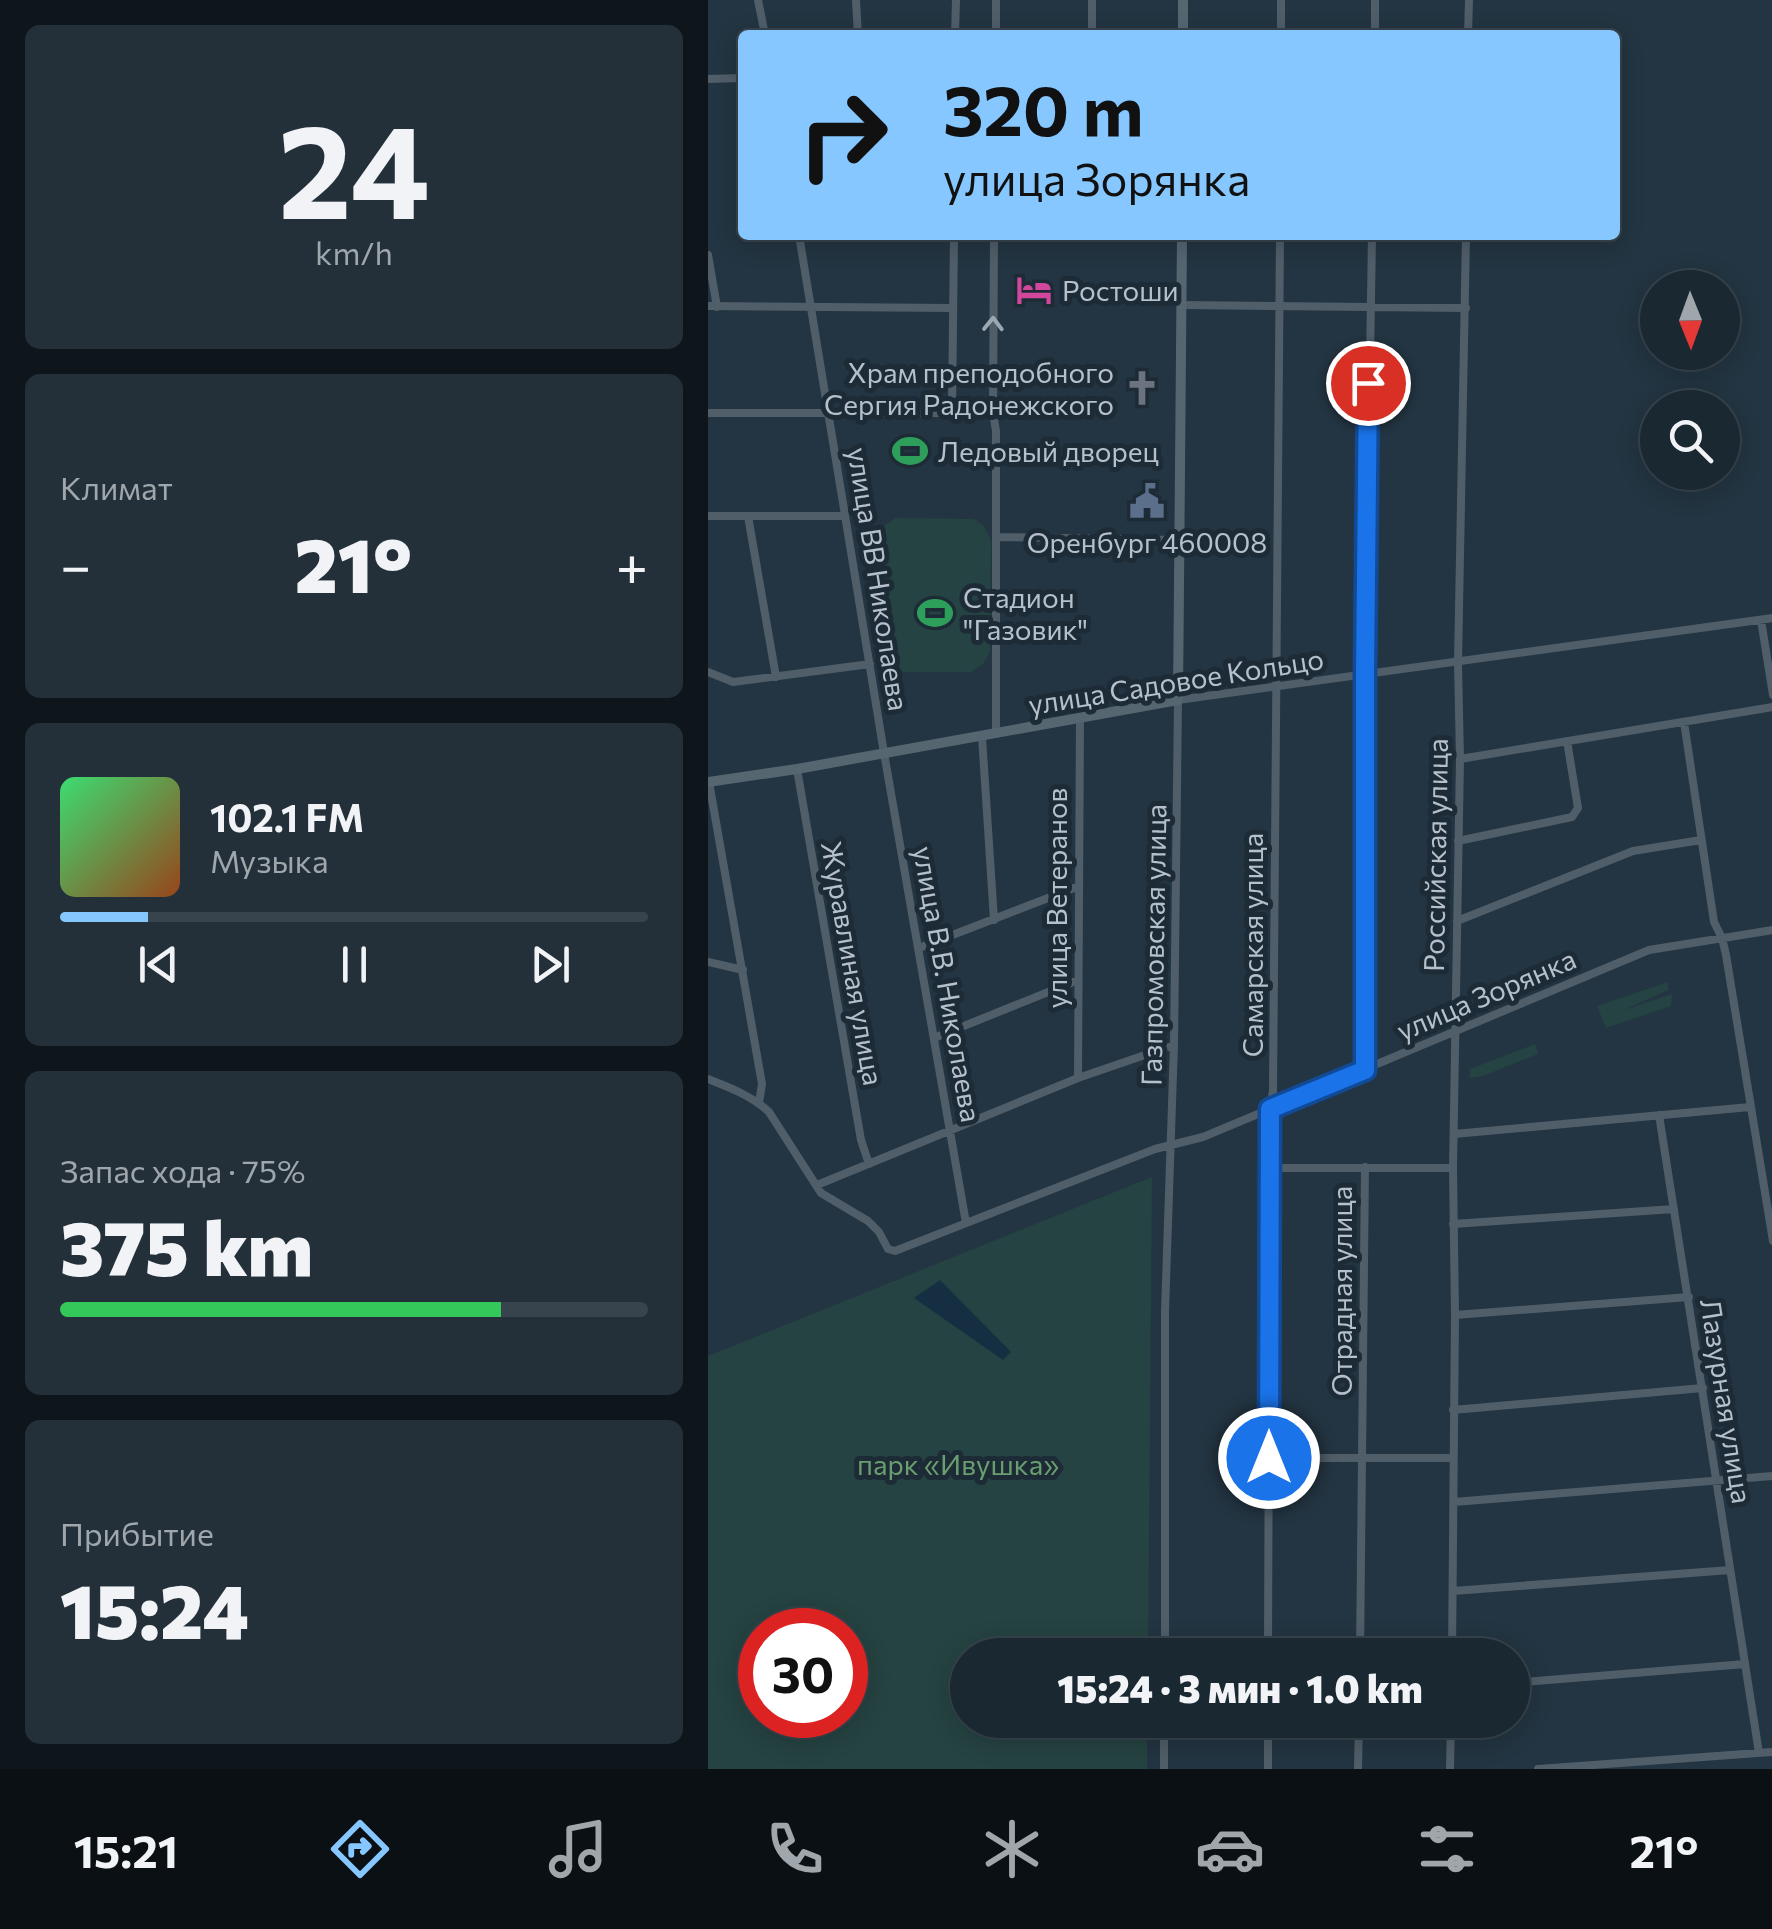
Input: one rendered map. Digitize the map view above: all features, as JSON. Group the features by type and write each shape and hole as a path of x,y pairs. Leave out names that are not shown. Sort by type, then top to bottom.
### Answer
{"main road":[{"path":"1183,0 1183,30"},
{"name":"Газпромовская улица","path":"1178,700 1182,240"},
{"name":"улица Садовое Кольцо","path":"708,782 1178,700"}],"street":[{"path":"758,0 763,30"},
{"path":"856,0 858,30"},
{"path":"956,0 956,30"},
{"path":"996,0 996,30"},
{"path":"1092,0 1092,30"},
{"path":"1281,30 1282,0"},
{"path":"1375,0 1375,30"},
{"path":"1468,30 1469,0"},
{"path":"708,78 738,78"},
{"path":"801,240 829,412"},
{"path":"952,413 954,240"},
{"path":"994,240 996,734"},
{"name":"Самарская улица","path":"1268,1638 1280,240"},
{"path":"1365,1070 1365,674 1372,240"},
{"name":"Российская улица","path":"1453,1638 1453,1168 1466,240"},
{"path":"708,255 712,307 953,308"},
{"path":"1181,305 1466,308"},
{"path":"708,412 992,413"},
{"name":"улица ВВ Николаева","path":"829,412 884,753"},
{"path":"708,516 845,516"},
{"path":"748,516 776,677"},
{"path":"996,537 1179,540"},
{"name":"улица Садовое Кольцо","path":"1178,700 1772,618"},
{"path":"1761,620 1772,695"},
{"path":"708,672 733,682 870,664"},
{"name":"Газпромовская улица","path":"1164,1638 1165,1311 1172,1145 1178,700"},
{"path":"1460,758 1772,707"},
{"name":"улица Ветеранов","path":"1078,1078 1080,718"},
{"path":"1684,722 1714,922 1722,938 1772,1241"},
{"path":"982,736 994,920"},
{"path":"1458,841 1572,817 1578,808 1567,741"},
{"name":"улица В.В. Николаева","path":"884,753 966,1223"},
{"name":"Журавлиная улица","path":"797,769 861,1140 869,1164"},
{"path":"708,782 762,1084 759,1103"},
{"path":"1458,921 1633,852 1702,840"},
{"path":"919,948 1079,886"},
{"name":"улица Зорянка","path":"817,1186 827,1198 868,1221 888,1249 895,1251 1155,1149 1203,1137 1649,950 1772,930"},
{"path":"708,962 743,970"},
{"path":"934,1038 1078,980"},
{"path":"708,1078 746,1094 769,1112 817,1186 1078,1078 1174,1045"},
{"path":"1454,1134 1750,1107"},
{"name":"Лазурная улица","path":"1659,1115 1759,1753"},
{"name":"Отрадная улица","path":"1360,1638 1364,1167"},
{"path":"1270,1168 1453,1168"},
{"path":"1454,1224 1674,1208"},
{"path":"1455,1316 1688,1297"},
{"path":"1453,1410 1703,1388"},
{"path":"1269,1458 1453,1458"},
{"path":"1454,1502 1772,1476"},
{"path":"1454,1591 1730,1570"},
{"path":"1530,1682 1745,1664"},
{"path":"1164,1738 1164,1769"},
{"path":"1268,1738 1268,1769"},
{"path":"1358,1769 1359,1738"},
{"path":"1450,1769 1451,1738"},
{"path":"1538,1769 1772,1752"}],"green space":[{"name":"Стадион \"Газовик\"","path":"896,518 974,519 984,526 991,539 990,652 983,664 971,672 896,672 879,652 880,536 885,525"},
{"path":"1668,982 1668,990 1624,1010 1672,994 1671,1006 1606,1028 1597,1006"},
{"path":"1535,1044 1538,1054 1470,1078 1470,1069"},
{"name":"парк «Ивушка»","path":"1152,1177 1148,1638 950,1638 950,1738 1147,1738 1147,1769 708,1769 708,1356"}],"water":[{"path":"940,1280 1011,1352 1003,1360 914,1298"}],"place":[{"name":"Ростоши","path":"1034,290"},
{"name":"Храм преподобного Сергия Радонежского","path":"1142,388"},
{"name":"Ледовый дворец","path":"910,451"},
{"name":"Оренбург 460008","path":"1147,501"},
{"name":"Стадион \"Газовик\"","path":"935,613"}],"route":[{"path":"1269,1458 1270,1109 1365,1070 1368,383"}]}
